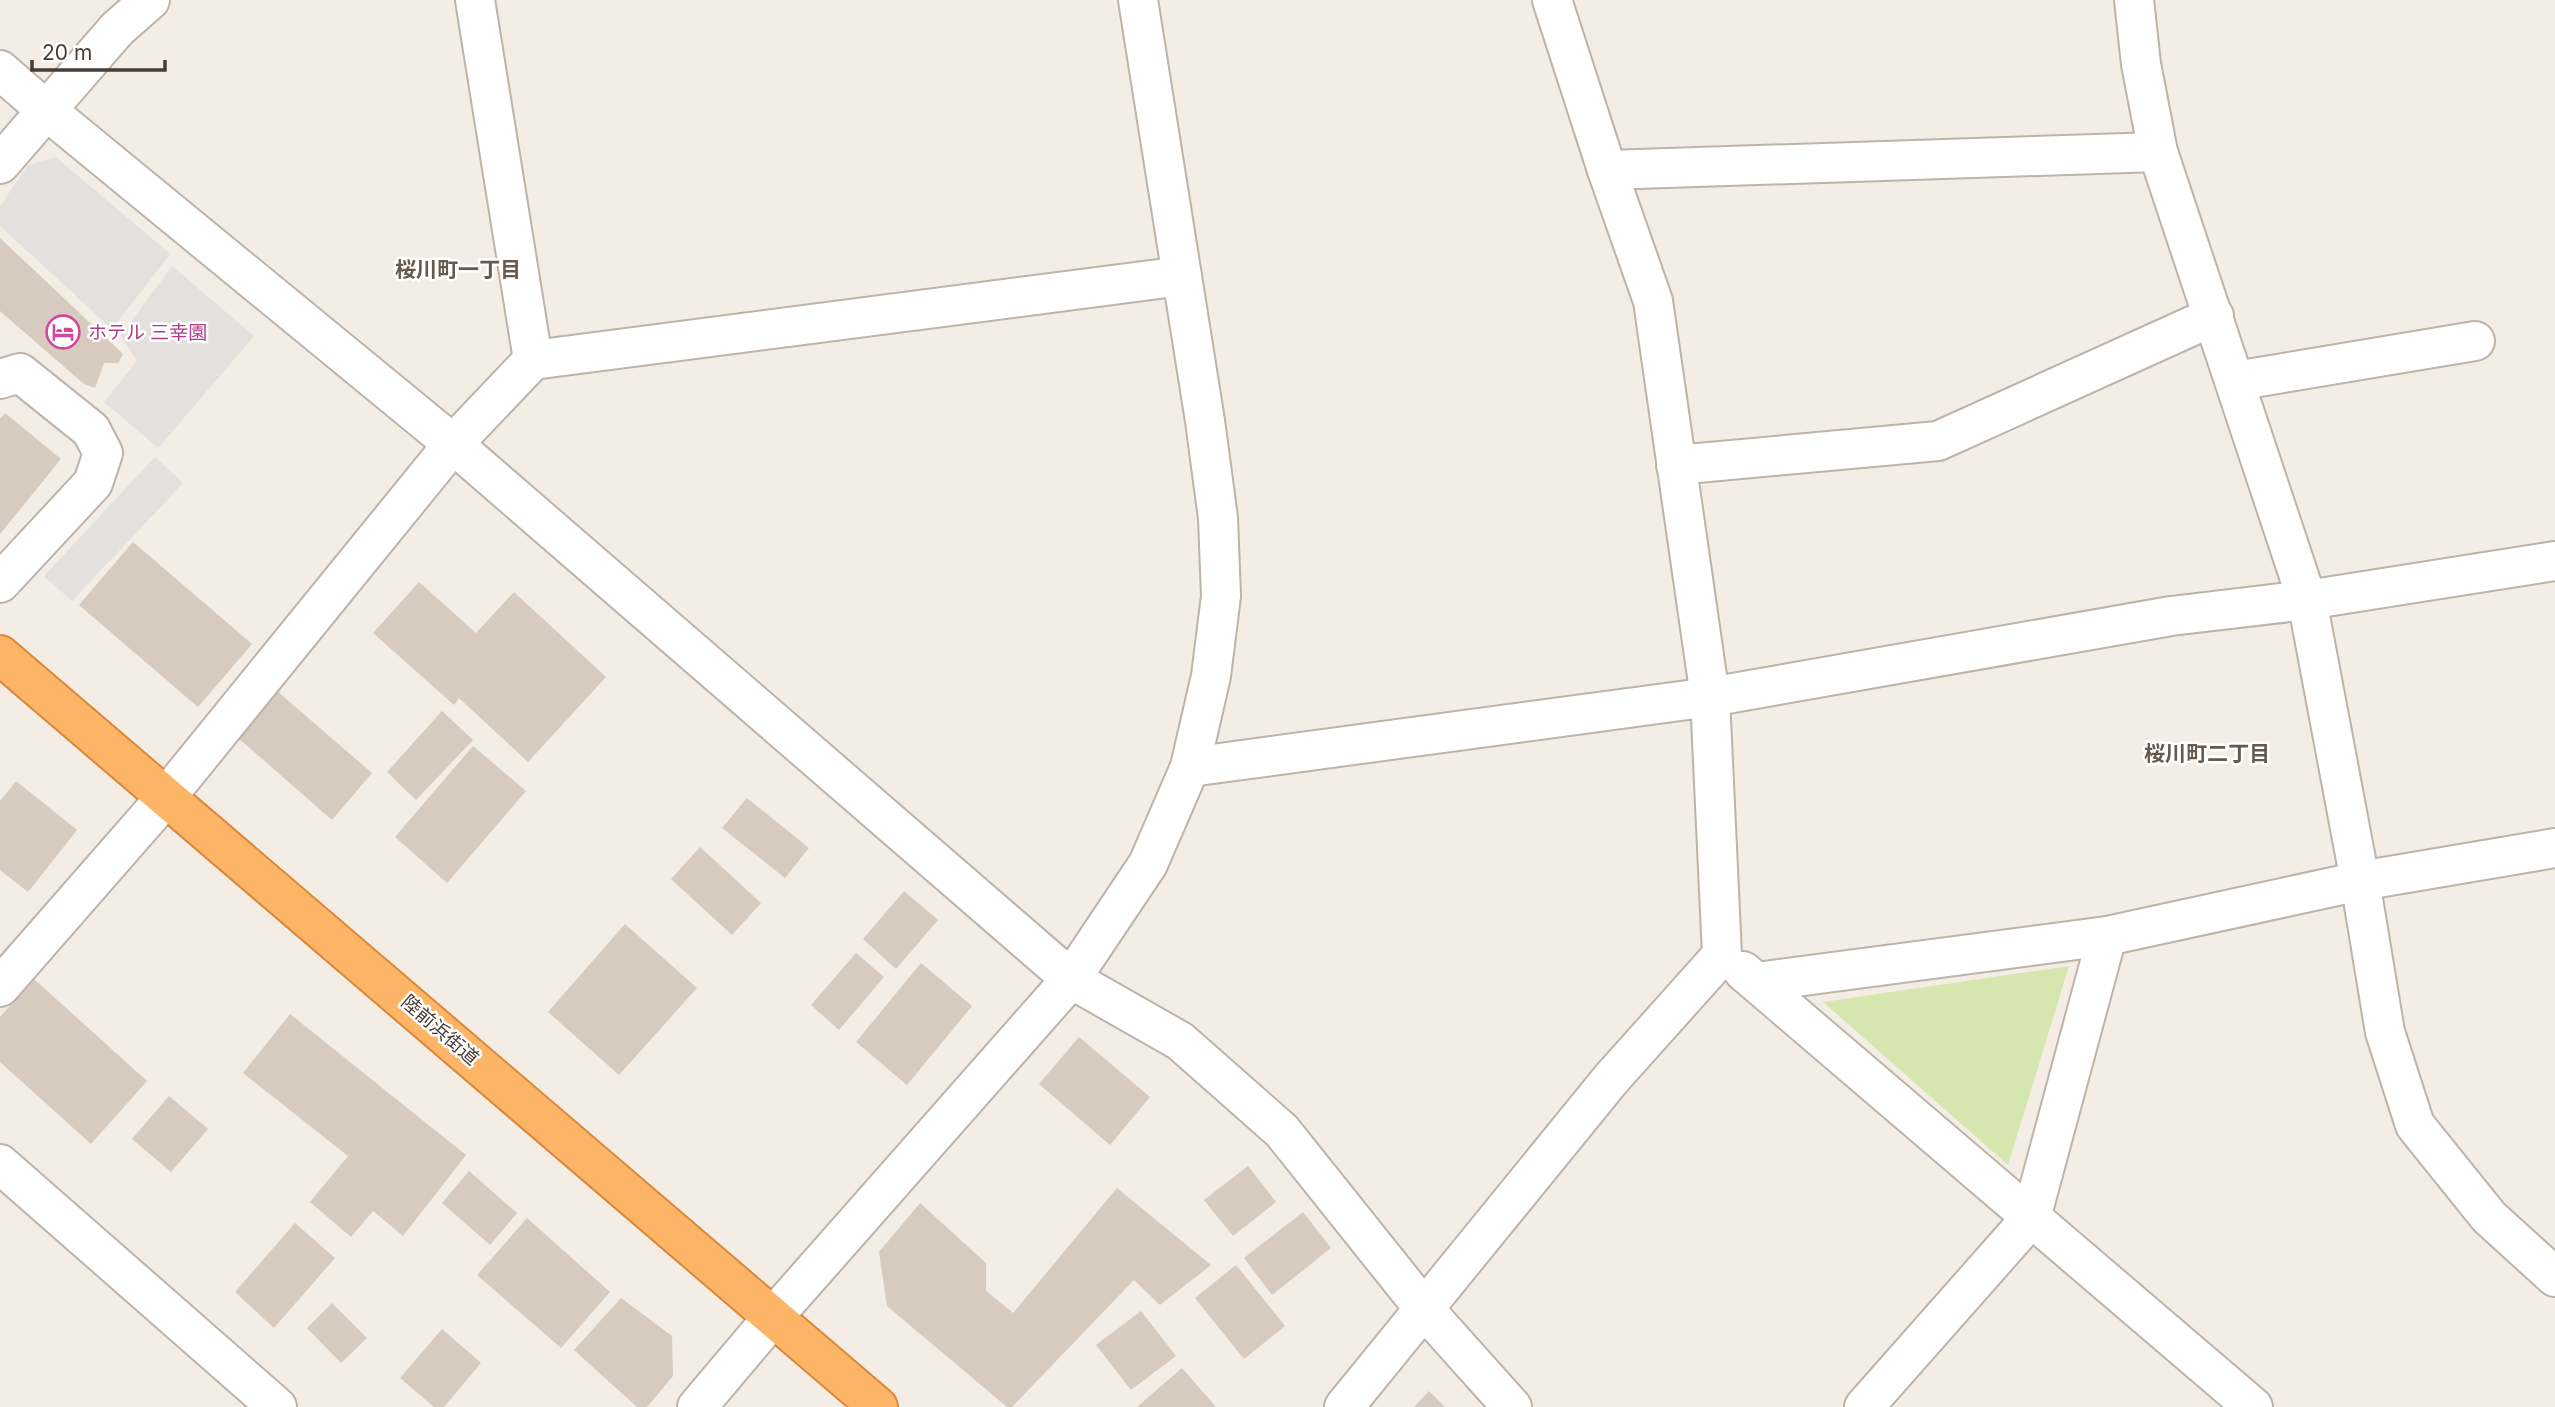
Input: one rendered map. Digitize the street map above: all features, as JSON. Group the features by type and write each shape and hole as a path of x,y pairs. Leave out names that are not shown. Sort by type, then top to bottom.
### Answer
{"highway":[{"name":"陸前浜街道","path":"0,655 878,1407"}],"street":[{"path":"0,164 117,29 150,0"},
{"path":"475,0 533,360"},
{"path":"697,1407 1071,979 1148,864 1190,767 1211,676 1221,596 1218,518 1138,0"},
{"path":"1344,1407 1611,1079 1722,955 1710,697 1653,301 1552,0"},
{"path":"2134,0 2141,64 2158,152 2307,600 2360,881 2385,1032 2415,1125 2489,1217 2555,1277"},
{"path":"0,70 453,444 1071,979 1180,1041 1282,1131 1425,1310 1512,1407"},
{"path":"1607,170 2158,152"},
{"path":"0,987 167,796 453,444 533,360 1182,276"},
{"path":"1676,465 1938,441 2214,316"},
{"path":"2235,381 2475,341"},
{"path":"0,379 20,373 91,430 103,453 93,483 0,583"},
{"path":"1190,767 1710,697 2171,616 2307,600 2555,561"},
{"path":"1756,982 2107,936 2360,881 2555,848"},
{"path":"1864,1407 2031,1218 2107,936"},
{"path":"1722,955 2253,1407"},
{"path":"0,1164 277,1407"}],"green space":[{"path":"2069,966 2008,1165 1823,1002"}],"shaded area":[{"path":"56,157 170,254 112,329 0,226 0,206 28,165"},
{"path":"172,266 254,336 158,448 104,402 137,361 121,336"},
{"path":"155,457 183,483 72,601 44,576"}],"building":[{"name":"ホテル 三幸園","path":"0,238 123,354 118,363 104,363 95,388 84,384 0,311"},
{"path":"5,413 61,459 0,534 0,419"},
{"path":"133,542 252,644 198,707 79,605"},
{"path":"419,582 476,633 514,592 606,677 528,762 459,698 454,705 373,633"},
{"path":"277,691 372,773 332,820 237,737"},
{"path":"442,711 473,740 416,800 387,772"},
{"path":"473,746 526,791 447,883 395,837"},
{"path":"16,781 77,830 28,892 0,870 0,801"},
{"path":"747,798 809,848 785,878 722,828"},
{"path":"700,847 761,903 732,935 671,879"},
{"path":"904,891 938,920 896,969 863,939"},
{"path":"625,924 697,988 619,1075 548,1012"},
{"path":"856,953 884,977 839,1030 811,1005"},
{"path":"921,963 972,1006 907,1085 856,1042"},
{"path":"34,979 147,1081 91,1144 0,1062 0,1017"},
{"path":"290,1014 466,1155 403,1236 373,1211 351,1237 310,1202 348,1156 243,1073"},
{"path":"1079,1037 1150,1097 1110,1145 1039,1084"},
{"path":"169,1096 208,1129 171,1172 132,1139"},
{"path":"1248,1166 1276,1202 1233,1236 1204,1200"},
{"path":"469,1171 517,1213 490,1245 442,1203"},
{"path":"1117,1188 1211,1265 1160,1305 1134,1280 1012,1407 1007,1407 887,1306 879,1252 920,1203 986,1263 986,1291 1013,1313"},
{"path":"1303,1212 1331,1248 1272,1295 1244,1258"},
{"path":"527,1218 610,1292 561,1348 477,1275"},
{"path":"295,1223 335,1258 274,1328 235,1292"},
{"path":"1236,1265 1285,1326 1244,1359 1195,1298"},
{"path":"621,1298 672,1336 673,1376 647,1407 637,1407 574,1350"},
{"path":"332,1303 367,1338 341,1363 307,1328"},
{"path":"1141,1311 1176,1356 1131,1390 1096,1345"},
{"path":"442,1329 481,1363 444,1407 434,1407 400,1378"},
{"path":"1182,1368 1216,1407 1137,1407"},
{"path":"1429,1391 1445,1407 1414,1407"}],"place":[{"name":"ホテル 三幸園","path":"63,332"}],"district":[{"name":"桜川町一丁目","path":"458,269"},
{"name":"桜川町二丁目","path":"2207,753"}]}
